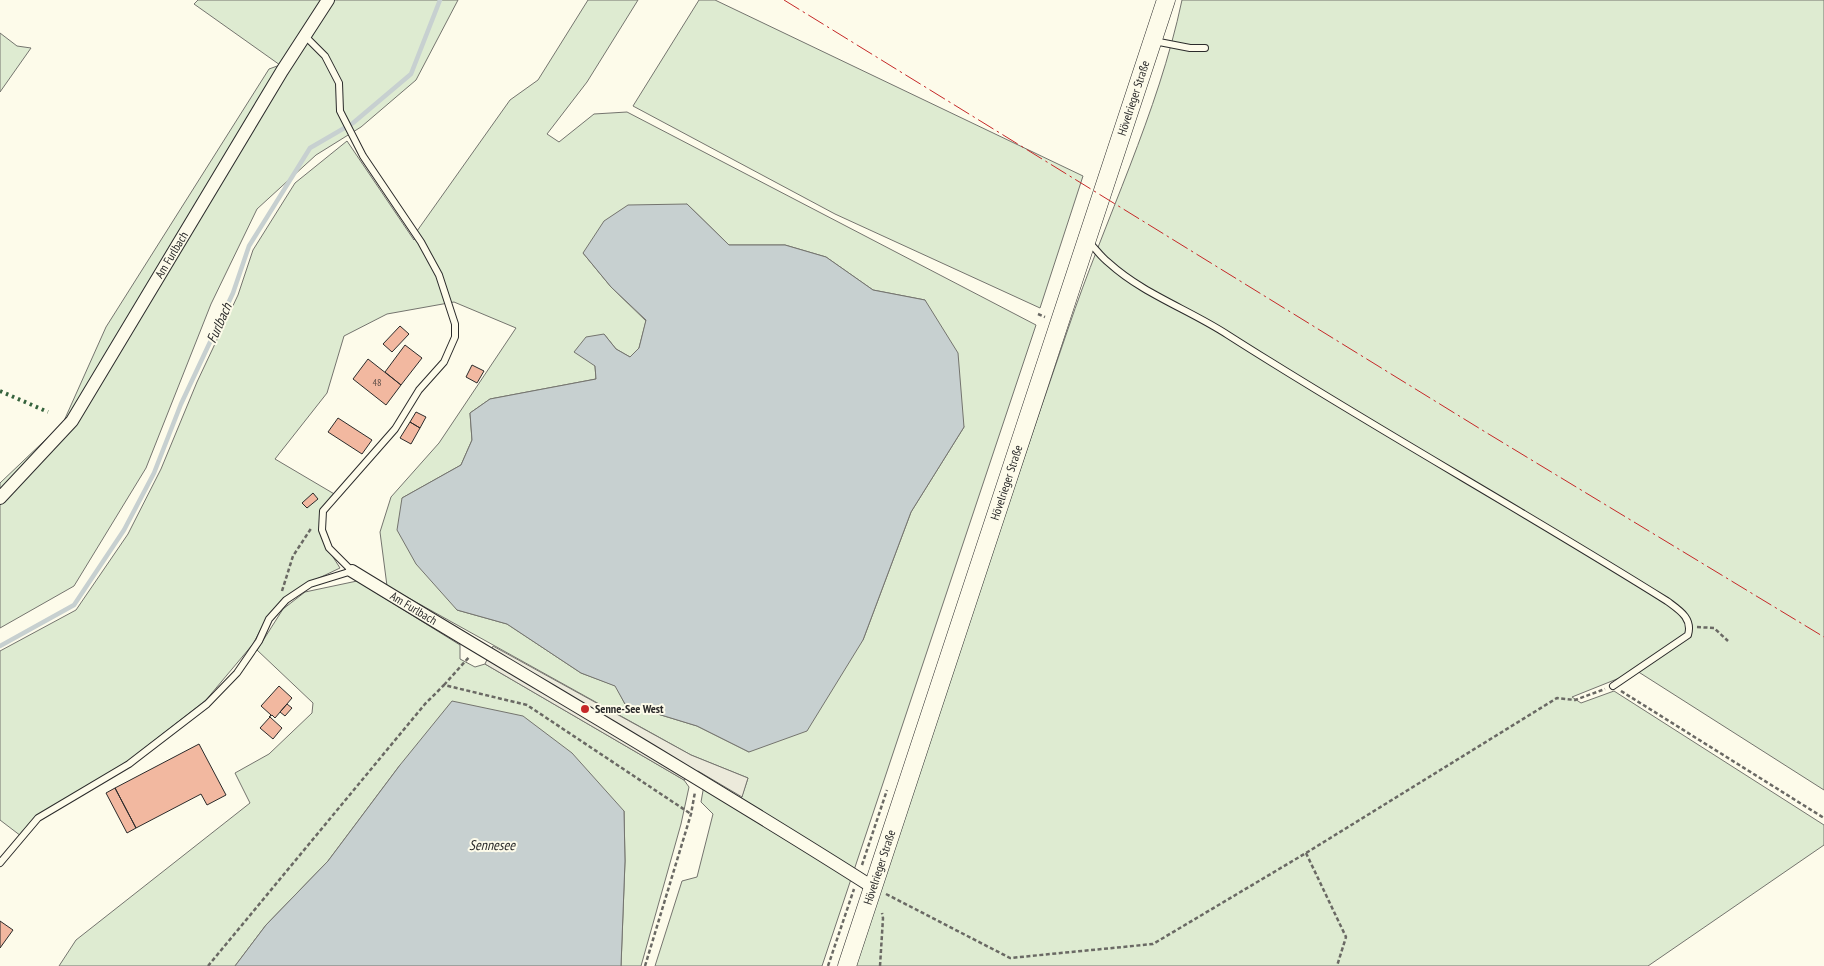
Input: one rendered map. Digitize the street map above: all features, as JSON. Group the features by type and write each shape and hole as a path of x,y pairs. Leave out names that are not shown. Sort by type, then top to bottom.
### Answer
{"main road":[{"name":"Hövelrieger Straße","path":"847,966 1166,0"}],"street":[{"name":"Am Furlbach","path":"0,498 72,420 304,35 328,0"},
{"name":"Am Furlbach","path":"352,571 477,648 698,777 874,888"}],"lane":[{"path":"0,863 38,818 129,764 207,704 237,673 260,641 269,619 302,588 352,571 329,548 322,530 323,511 395,429 419,390 444,362 455,337 452,311 439,275 420,242 364,156 340,111 339,83 325,56 304,35"},
{"path":"1154,41 1190,48 1205,48"},
{"path":"1088,240 1108,263 1133,281 1223,332 1456,476 1567,538 1667,601 1686,618 1689,626 1688,635 1613,686"}],"path":[{"path":"280,607 283,586 293,556 323,511"},
{"path":"1689,626 1714,628 1728,641"},
{"path":"208,966 419,712 462,668 477,648"},
{"path":"444,685 527,705 691,814"},
{"path":"874,888 1010,958 1153,944 1306,853 1556,698 1574,700 1613,686 1824,818"},
{"path":"645,966 691,814 698,777"},
{"path":"1306,853 1346,937 1337,966"},
{"path":"880,966 883,918 881,911"}],"green space":[{"path":"198,0 458,0 416,80 361,127 316,155 257,209 211,304 146,468 74,586 0,628 0,483 63,423 106,327 269,69 280,65 194,4"},
{"path":"588,0 638,0 587,82 547,134 559,142 594,114 627,112 1036,325 822,966 655,966 682,881 697,877 713,814 701,802 704,785 738,808 748,778 691,755 387,586 380,532 391,497 439,443 516,328 454,302 387,314 344,336 327,393 275,459 336,495 322,511 328,549 340,568 300,587 267,618 253,644 206,700 128,761 37,817 21,836 0,820 0,651 76,610 128,534 161,469 197,382 238,295 253,250 295,183 347,141 414,240 417,231 510,100 538,80","holes":["687,204 729,245 785,245 826,257 873,290 925,300 964,427 911,512 863,640 749,752 697,726 625,704 616,686 581,673 507,624 457,610 402,498 461,465 472,440 470,413 490,399 596,379 595,366 604,334 616,349 630,357 639,348 646,321 611,287 583,253"]},
{"path":"699,0 715,0 1083,176 1040,308 835,214 633,106"},
{"path":"1182,0 1824,0 1824,790 1637,671 1572,697 1581,703 1614,691 1824,825 1824,845 1648,966 855,966 1068,329 1159,84"},
{"path":"0,33 17,46 31,48 0,92"},
{"path":"357,581 460,645 460,659 475,667 485,664 684,780 689,787 681,824 641,966 621,966 625,861 624,811 400,765 328,861 266,925 235,966 59,966 76,940 250,803 235,773 269,754 312,713 313,703 257,650 283,609 305,592"}],"shaded area":[{"name":"Senne-See West","path":"493,646 691,755 748,778 742,797 698,771 684,780 485,664"}],"water":[{"path":"687,204 729,245 785,245 826,257 873,290 925,300 958,353 964,427 911,512 863,640 807,731 749,752 697,726 625,704 615,686 581,673 507,624 457,610 416,564 397,530 402,498 461,465 472,440 470,413 490,399 596,379 595,366 574,352 586,337 604,334 616,349 630,357 639,348 646,320 611,287 583,253 604,221 628,205"},
{"name":"Sennesee","path":"452,701 523,716 572,753 624,811 625,861 621,966 235,966 266,925 328,861 400,765"}],"building":[{"path":"400,326 409,334 392,352 383,344"},
{"path":"405,345 422,358 401,385 385,372"},
{"path":"368,359 401,385 386,405 353,379"},
{"path":"472,365 484,371 477,383 466,377"},
{"path":"416,412 426,417 420,428 410,422"},
{"path":"338,418 372,440 362,454 328,432"},
{"path":"410,422 420,428 411,444 400,438"},
{"path":"313,493 318,499 307,508 302,503"},
{"path":"279,686 292,698 275,718 272,715 269,717 271,715 261,706"},
{"path":"287,704 292,708 285,716 280,712"},
{"path":"270,717 282,728 273,739 260,728"},
{"path":"199,744 226,795 207,805 201,794 136,828 115,788"},
{"path":"115,788 136,828 127,833 106,793"},
{"path":"0,921 13,930 0,948"}],"waterway":[{"name":"Furlbach","path":"0,646 74,605 124,530 154,473 181,404 233,293 249,246 310,148 353,123 411,74 440,0"}],"hedge":[{"path":"0,391 48,412"}],"power":[{"path":"784,0 1482,430 1824,637"}],"place":[{"name":"Senne-See West","path":"585,709"}]}
